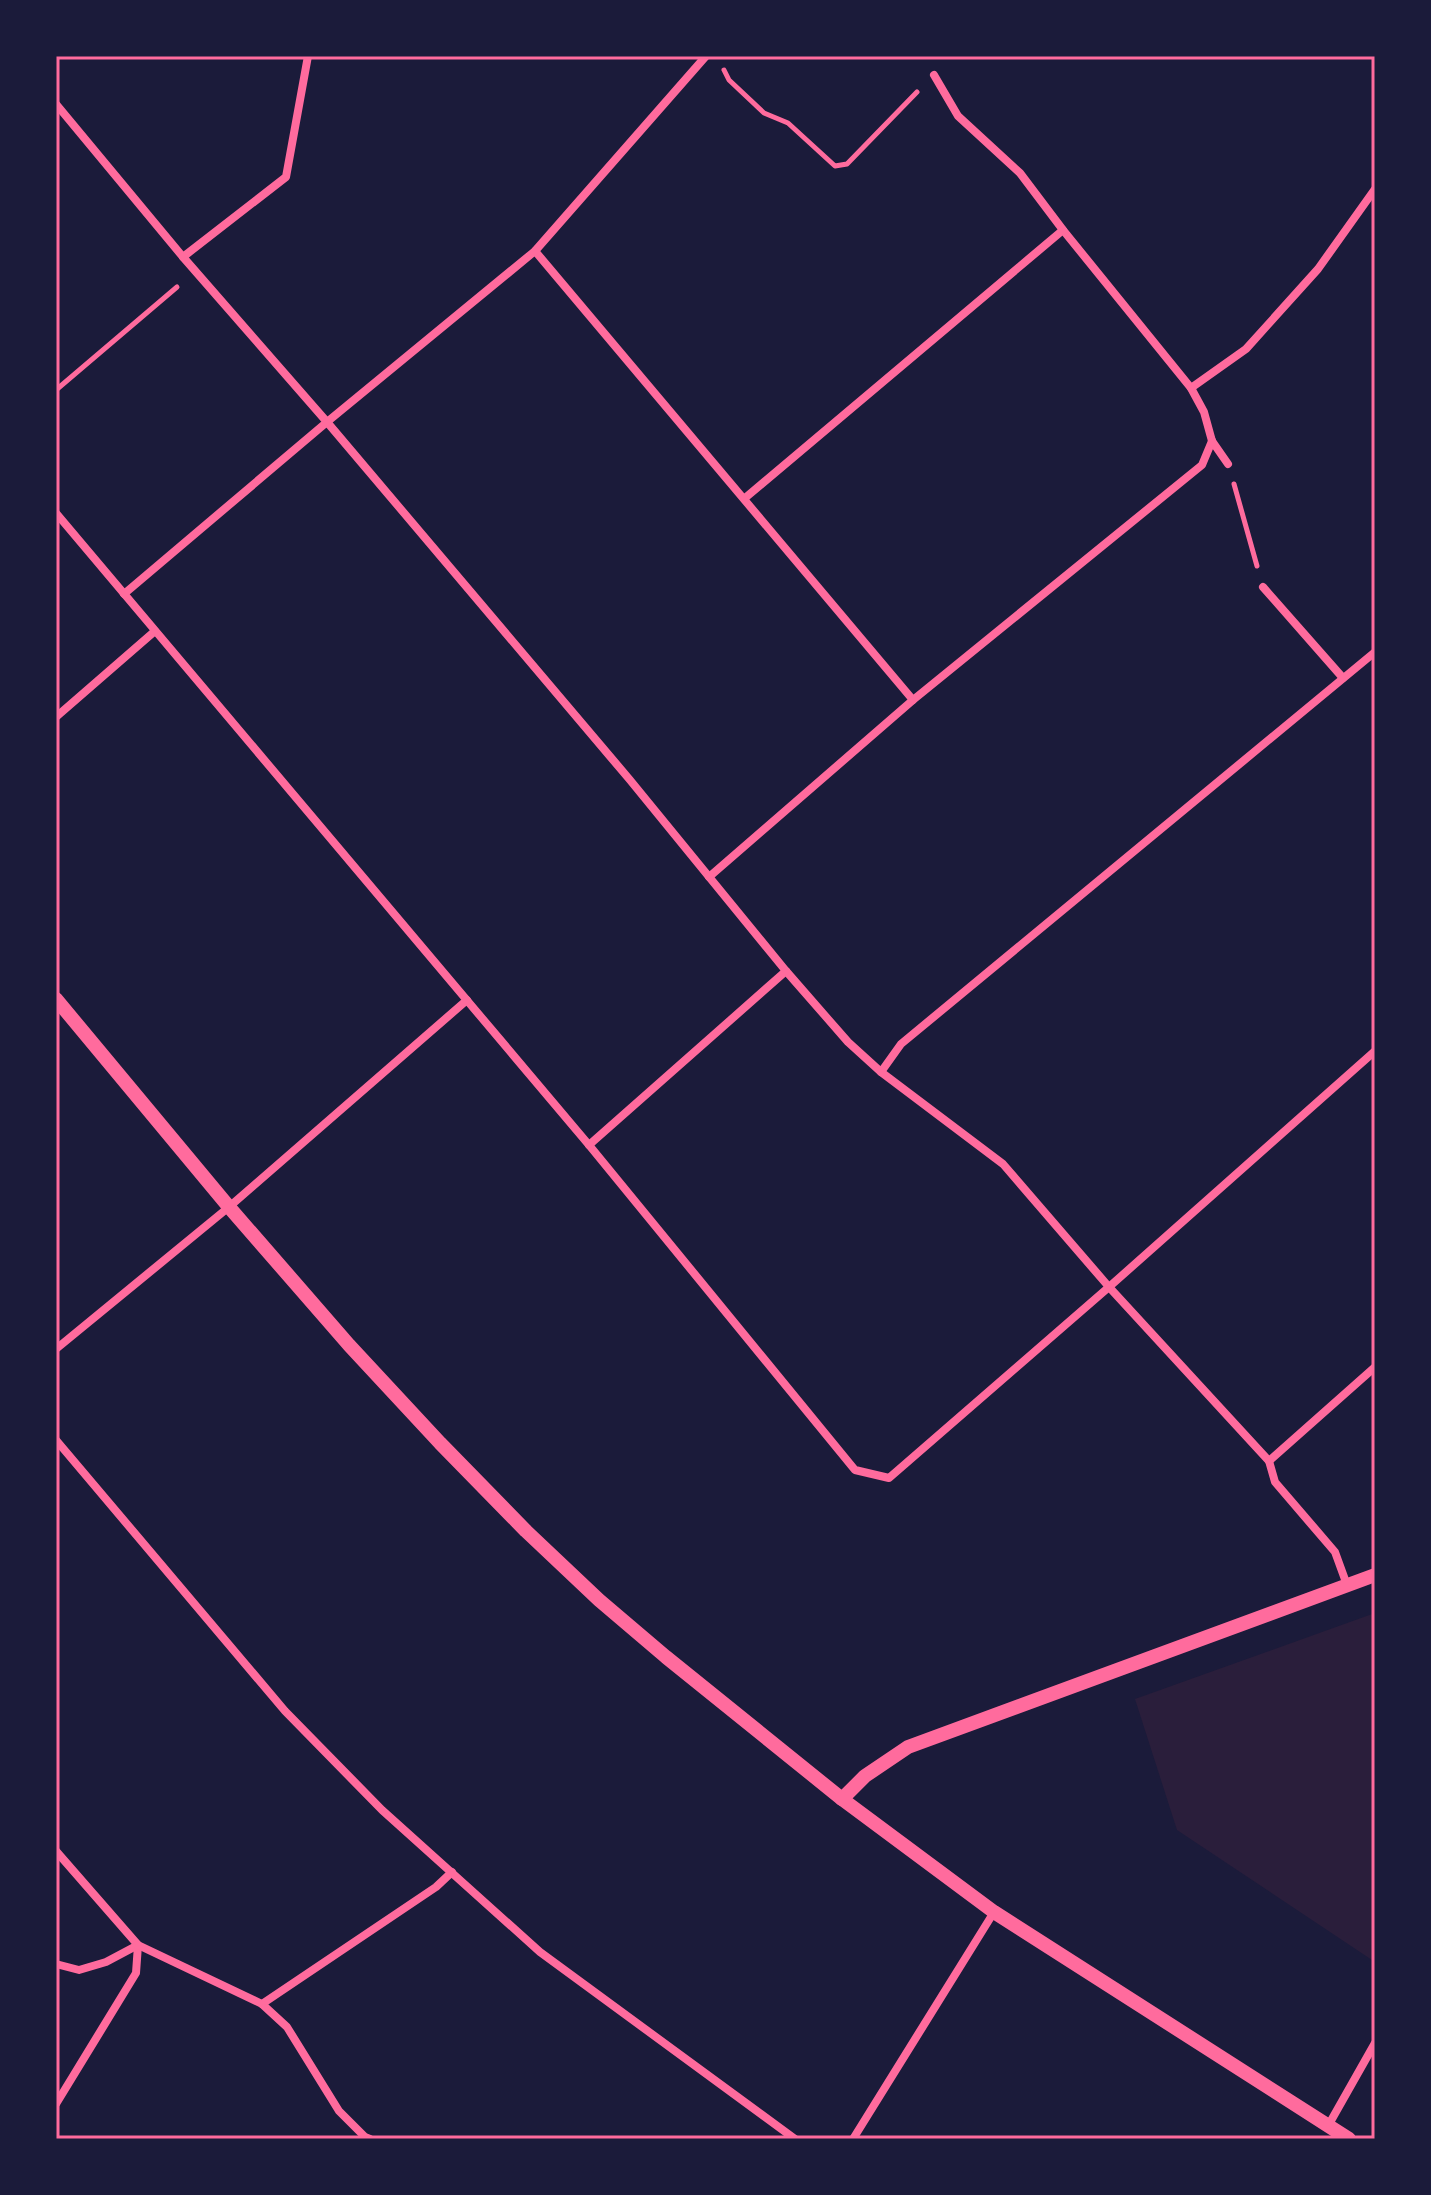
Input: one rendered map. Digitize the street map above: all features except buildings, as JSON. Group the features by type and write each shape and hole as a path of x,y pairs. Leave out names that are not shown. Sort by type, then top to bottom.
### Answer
{"street":[{"path":"183,257 286,177 308,56"},
{"path":"124,594 535,251 706,56"},
{"path":"934,75 958,116 1020,173 1191,388 1204,412 1212,441 1228,464"},
{"path":"56,104 620,768 848,1042 881,1072 1003,1164 1109,1287 1269,1461 1275,1482 1335,1552 1347,1585"},
{"path":"1191,388 1246,349 1318,269 1375,189"},
{"path":"745,498 1063,230"},
{"path":"535,251 913,700"},
{"path":"709,877 913,700 1202,465 1212,441"},
{"path":"56,513 589,1145 855,1470 889,1478 1375,1051"},
{"path":"1263,587 1343,678"},
{"path":"56,717 155,631"},
{"path":"881,1072 901,1044 1375,652"},
{"path":"589,1145 786,971"},
{"path":"56,999 349,1345 526,1531 599,1600 842,1799 994,1912 1349,2139"},
{"path":"56,1349 229,1207 467,1000"},
{"path":"1269,1461 1375,1367"},
{"path":"56,1440 285,1711 382,1810 540,1952 795,2139"},
{"path":"842,1799 865,1776 908,1747 1375,1575"},
{"path":"56,1851 138,1945 262,2004 287,2027 339,2111 370,2139"},
{"path":"262,2004 436,1887 452,1872"},
{"path":"853,2139 994,1912"},
{"path":"56,1964 79,1970 106,1962 138,1945"},
{"path":"56,2104 136,1973 138,1945"},
{"path":"1328,2126 1375,2043"}],"path":[{"path":"723,68 729,80 764,113 788,123 835,166 847,164 934,75"},
{"path":"56,390 196,271"},
{"path":"1228,464 1263,587"}],"shaded area":[{"path":"1375,1613 1375,1962 1177,1830 1135,1699"}]}
